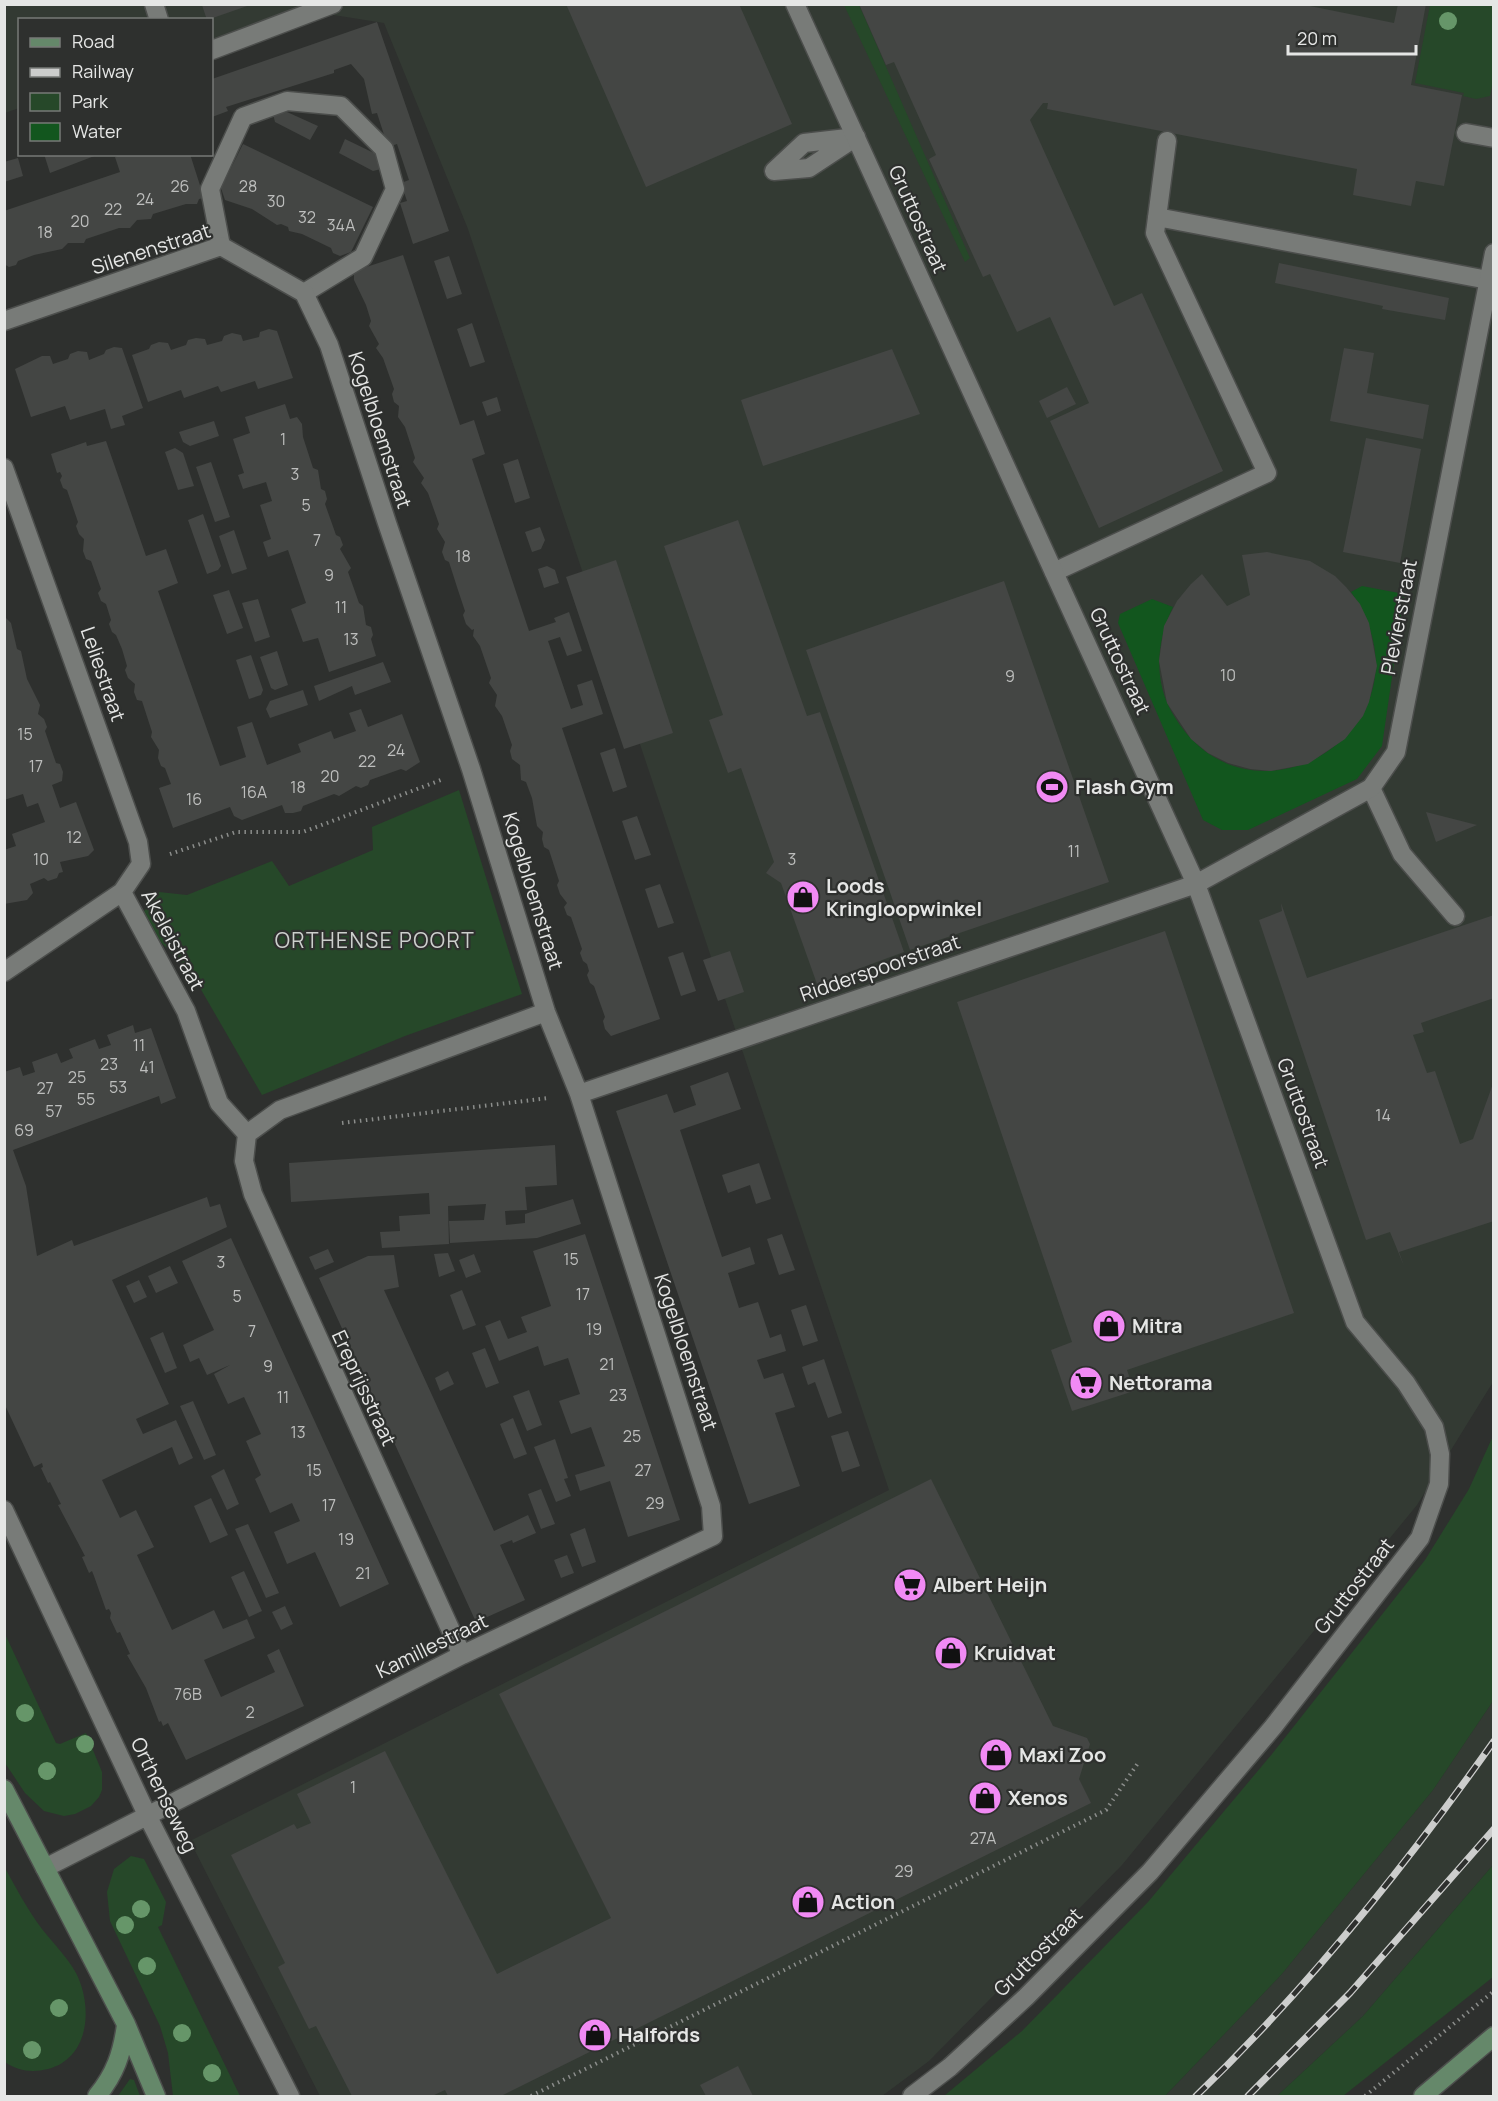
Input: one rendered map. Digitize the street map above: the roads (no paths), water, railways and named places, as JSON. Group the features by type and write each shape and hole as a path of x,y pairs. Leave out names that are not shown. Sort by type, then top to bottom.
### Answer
{"street":[{"path":"213,50 333,4"},
{"name":"Gruttostraat","path":"795,4 1196,884 1355,1322 1406,1383 1434,1427 1440,1454 1438,1484 1420,1538 1273,1727 1150,1872 1026,1997 950,2067 912,2097"},
{"path":"221,246 210,189 243,117 287,101 341,106 384,149 395,189 363,257 304,293"},
{"path":"1466,133 1494,138"},
{"path":"1054,572 1267,473 1155,233 1167,141"},
{"path":"1157,218 1488,280"},
{"name":"Silenenstraat","path":"4,321 221,246 304,293"},
{"name":"Plevierstraat","path":"1196,884 1371,788 1396,752 1494,253"},
{"name":"Kogelbloemstraat","path":"304,293 329,345 471,768 546,1012 579,1094 711,1506"},
{"name":"Leliestraat","path":"4,468 138,842 141,864 122,892"},
{"path":"1371,788 1402,854 1455,916"},
{"name":"Ridderspoorstraat","path":"579,1094 1196,884"},
{"name":"Akeleistraat","path":"4,972 122,892 186,1011 219,1103 247,1134"},
{"path":"247,1134 280,1110 546,1012"},
{"name":"Ereprijsstraat","path":"247,1134 244,1161 254,1194 462,1655"},
{"name":"Kamillestraat","path":"45,1868 462,1655 713,1536 711,1506"},
{"name":"Orthenseweg","path":"4,1510 148,1817 290,2097"},
{"path":"5,1790 126,2024 156,2097"},
{"path":"97,2097 110,2080 122,2052 126,2024"},
{"path":"1423,2097 1494,2036"}],"water":[{"path":"1362,586 1404,594 1382,746 1357,779 1248,830 1222,830 1203,820 1118,623 1120,614 1152,599 1173,607 1160,648 1160,676 1163,690 1174,716 1208,753 1247,769 1288,768 1326,752 1356,724 1373,686 1373,641 1351,592"}],"railway":[{"path":"1196,2096 1276,2014 1353,1926 1426,1834 1494,1741"},
{"path":"1248,2096 1350,1993 1494,1829"}],"place":[{"name":"Flash Gym","path":"1052,787"},
{"name":"Loods Kringloopwinkel","path":"803,897"},
{"name":"Mitra","path":"1109,1326"},
{"name":"Nettorama","path":"1086,1383"},
{"name":"Albert Heijn","path":"910,1585"},
{"name":"Kruidvat","path":"951,1653"},
{"name":"Maxi Zoo","path":"996,1755"},
{"name":"Xenos","path":"985,1798"},
{"name":"Action","path":"808,1902"},
{"name":"Halfords","path":"595,2035"}],"district":[{"name":"ORTHENSE POORT","path":"375,941"}]}
